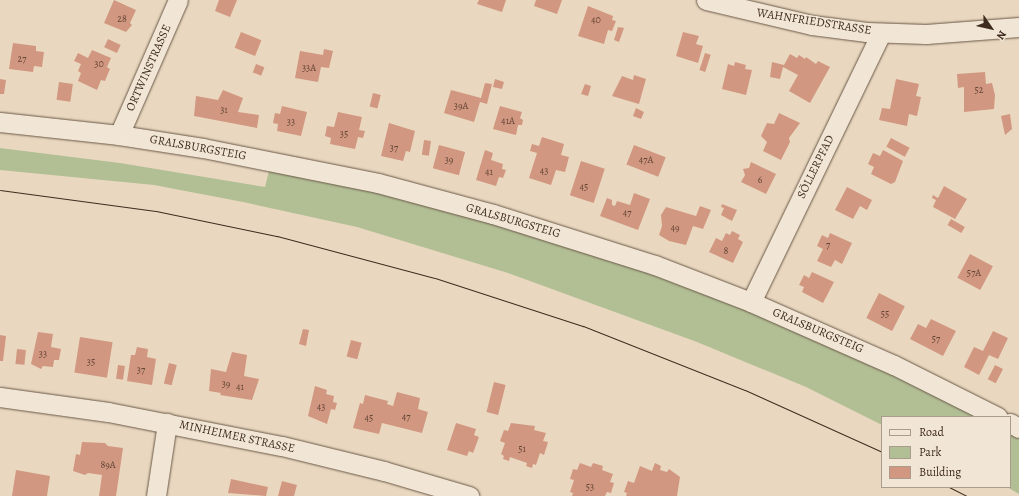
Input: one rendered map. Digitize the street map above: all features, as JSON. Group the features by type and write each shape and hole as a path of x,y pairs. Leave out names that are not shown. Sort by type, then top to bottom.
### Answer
{"street":[{"name":"ORTWINSTRASSE","path":"120,135 178,0"},
{"name":"WAHNFRIEDSTRASSE","path":"706,0 812,24 881,33 980,32 1019,27"},
{"name":"SÖLLERPFAD","path":"751,302 881,33"},
{"name":"GRALSBURGSTEIG","path":"0,122 120,135 203,148 378,183 570,238 655,265 751,302 894,365 996,416"},
{"name":"MINHEIMER STRASSE","path":"0,397 166,423 282,446 384,471 469,496"},
{"path":"156,496 166,423"}],"green space":[{"path":"0,148 120,163 265,187 270,167 376,190 562,240 750,309 985,416 881,416 881,424 806,387 697,342 508,273 357,227 243,202 154,185 0,170"},
{"path":"1011,430 1019,434 1019,494 1009,488 1011,488"}],"building":[{"path":"114,0 136,10 130,23 132,25 126,32 104,23"},
{"path":"219,0 237,0 230,17 215,11"},
{"path":"479,0 506,0 502,12 477,4"},
{"path":"536,0 562,0 557,14 534,6"},
{"path":"588,6 613,16 612,20 616,21 612,31 608,30 604,44 578,36"},
{"path":"618,27 624,28 619,42 614,40"},
{"path":"241,32 261,40 255,56 235,48"},
{"path":"683,32 699,36 696,44 703,46 698,63 676,56"},
{"path":"108,39 121,45 117,53 104,47"},
{"path":"13,43 36,46 36,51 44,52 42,67 34,66 33,72 9,69"},
{"path":"324,49 333,51 329,68 321,67 318,82 295,78 300,51 323,55"},
{"path":"92,50 111,58 107,67 110,69 105,81 101,80 97,90 78,81 81,73 78,71 81,64 74,61 78,53 88,58"},
{"path":"705,53 711,55 705,72 699,70"},
{"path":"790,54 797,58 799,55 805,59 806,57 816,64 818,61 830,67 810,103 789,91 798,75 783,67 780,79 770,77 772,62 784,65"},
{"path":"735,62 746,65 745,69 752,70 746,95 722,89 728,64 734,66"},
{"path":"256,64 264,67 261,76 253,72"},
{"path":"985,72 986,84 992,83 995,95 994,109 964,112 964,87 958,88 957,74"},
{"path":"634,75 646,79 639,104 612,96 622,76 633,80"},
{"path":"0,79 6,80 4,94 0,94"},
{"path":"495,79 504,82 502,89 493,87"},
{"path":"896,79 919,84 916,96 921,97 917,116 909,114 907,126 879,120 882,108 890,109"},
{"path":"59,82 73,84 70,102 56,100"},
{"path":"485,83 492,84 487,104 480,102 474,122 444,113 451,90 481,98"},
{"path":"585,84 591,86 588,96 581,94"},
{"path":"223,90 243,98 238,112 259,115 257,128 194,116 196,96 218,100"},
{"path":"373,93 381,95 377,109 370,107"},
{"path":"282,106 307,112 301,136 277,131 278,124 273,123 275,113 280,114"},
{"path":"500,106 522,112 520,118 523,120 522,125 518,125 516,135 493,129"},
{"path":"636,108 644,112 641,119 633,116"},
{"path":"338,112 362,117 359,130 365,131 363,138 358,137 355,149 330,144 331,138 325,136 327,126 334,127"},
{"path":"779,113 800,123 789,138 790,142 781,160 763,151 767,142 761,136 767,123 774,124"},
{"path":"1010,114 1012,129 1005,135 1001,116"},
{"path":"389,123 415,131 410,152 406,151 403,161 381,156"},
{"path":"542,137 564,144 561,155 569,157 565,172 556,170 551,185 529,178 537,153 530,151 532,144 539,146"},
{"path":"891,138 910,148 905,157 886,147"},
{"path":"424,140 431,141 429,156 422,155"},
{"path":"439,145 465,152 459,175 433,168"},
{"path":"634,145 666,157 658,177 626,165"},
{"path":"485,150 493,153 491,160 503,164 502,169 506,170 503,178 499,177 496,186 476,180"},
{"path":"883,150 903,161 895,182 891,184 871,174 874,167 868,164 873,153 880,156"},
{"path":"581,161 605,169 594,203 570,195"},
{"path":"751,162 776,174 766,194 741,182 745,175 743,169 749,168"},
{"path":"944,186 967,199 955,219 933,207 936,200 932,198 933,195 938,198"},
{"path":"847,187 872,200 867,210 860,206 853,219 835,210"},
{"path":"634,193 650,199 638,230 600,216 607,198 612,200 612,205 615,206 617,201 630,205"},
{"path":"722,204 737,210 732,221 721,215 724,208 721,207"},
{"path":"700,206 711,210 703,229 693,226 686,245 669,241 659,235 662,226 661,215 666,207 696,216"},
{"path":"951,219 965,227 961,233 948,225"},
{"path":"732,231 740,235 738,239 743,242 733,263 709,252 716,238 722,241 726,233 730,235"},
{"path":"830,233 852,243 842,264 835,260 831,267 817,261 823,249 817,246 822,235 828,238"},
{"path":"970,254 993,266 980,290 957,278"},
{"path":"812,272 834,282 823,303 802,292 804,287 799,285 804,275 809,278"},
{"path":"879,293 905,306 892,331 866,318"},
{"path":"931,319 956,331 943,356 910,339 918,324 926,328"},
{"path":"303,329 309,330 306,346 299,344"},
{"path":"993,331 1008,338 998,359 989,355 979,375 964,367 974,347 983,351"},
{"path":"38,332 53,334 51,347 61,349 59,360 54,360 53,367 43,366 41,369 31,364"},
{"path":"0,335 6,336 3,361 0,361"},
{"path":"80,337 113,342 107,378 74,373"},
{"path":"351,340 362,343 357,359 347,356"},
{"path":"137,347 148,349 147,357 156,359 152,385 127,381 131,355 135,355"},
{"path":"17,349 26,350 24,365 15,364"},
{"path":"232,352 247,355 244,376 259,379 252,400 220,395 221,393 209,391 211,369 226,372"},
{"path":"169,363 177,365 172,385 164,383"},
{"path":"118,365 125,366 123,380 116,379"},
{"path":"995,365 1003,369 996,383 988,379"},
{"path":"494,382 506,385 498,415 487,412"},
{"path":"315,386 327,390 326,394 334,396 333,402 337,403 335,410 331,409 327,424 308,416"},
{"path":"397,392 420,398 418,409 428,412 422,433 382,423 379,434 353,428 360,403 363,404 365,395 388,401 387,404 393,406"},
{"path":"456,423 476,429 474,435 479,437 473,453 469,451 467,456 447,450"},
{"path":"511,423 535,426 534,430 546,433 543,441 548,442 544,455 540,453 536,465 533,464 532,468 526,466 527,463 510,457 509,461 503,459 504,456 501,454 505,443 500,441 504,430 508,431"},
{"path":"82,442 105,443 108,446 123,448 116,496 99,496 102,475 88,473 85,475 73,471 76,454 80,455"},
{"path":"580,463 591,467 593,463 603,466 602,470 613,474 610,482 614,483 611,493 607,492 605,496 572,496 573,493 570,492 574,480 570,479 573,469 577,470"},
{"path":"655,463 661,466 660,470 667,472 669,469 680,477 677,496 626,496 627,493 624,492 628,481 634,483 640,466 652,471"},
{"path":"16,470 50,476 47,496 12,496"},
{"path":"231,479 268,487 266,496 228,493"},
{"path":"282,481 297,485 294,496 278,496"}],"tram line":[{"path":"0,190 156,211 277,236 435,278 583,326 745,390 881,452"},
{"path":"951,488 967,496"}]}
